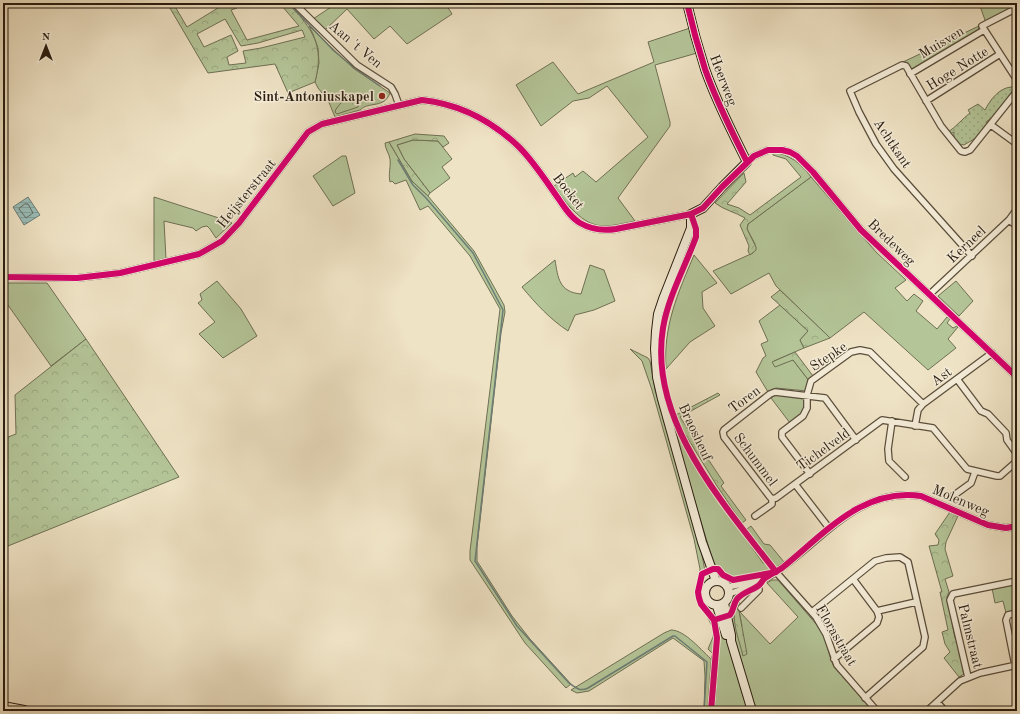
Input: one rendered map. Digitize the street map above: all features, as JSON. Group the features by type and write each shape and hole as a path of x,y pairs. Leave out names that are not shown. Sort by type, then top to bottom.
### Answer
{"highway":[{"path":"3,707 24,711"}],"street":[{"name":"Aan 't Ven","path":"294,3 357,65 391,87 396,94 399,105"},
{"name":"Heerweg","path":"687,3 694,35 706,70 733,135 747,162"},
{"name":"Muisven","path":"910,74 1017,8"},
{"name":"Hoge Notte","path":"983,28 1017,80"},
{"name":"Hoge Notte","path":"926,101 1000,54"},
{"name":"Achtkant","path":"910,74 906,66 902,65 850,91 858,112 876,144 894,169 972,256"},
{"name":"Hoge Notte","path":"910,74 944,131 961,151 965,152 970,150 1017,91"},
{"name":"Boeket","path":"399,105 422,100 436,101 454,106 486,122 508,137 520,148 536,167 568,212 579,223 603,230 616,229 691,214 704,208 747,162"},
{"name":"Heijsterstraat","path":"3,277 77,278 120,273 199,254 222,241 239,223 308,132 322,124 399,105"},
{"path":"991,125 1017,144"},
{"name":"Bredeweg","path":"747,162 754,156 768,150 783,150 797,156 813,172 861,230 1017,377"},
{"name":"Kerneel","path":"930,294 1009,220 1017,209"},
{"path":"691,214 691,228 658,314 655,349 656,378 702,542 709,557 714,581"},
{"path":"1009,220 1017,226"},
{"name":"Stepke","path":"807,395 811,381 851,352 860,350 870,352 923,404"},
{"name":"Ast","path":"915,426 918,410 923,404 992,353"},
{"path":"957,379 981,411 988,414 1006,433 1007,440 1017,454"},
{"name":"Toren","path":"723,432 770,394 775,392 825,398 856,440"},
{"path":"807,395 807,408 803,416 782,432 782,437 810,474"},
{"name":"Tichelveld","path":"829,528 795,484 882,420 933,428 967,469 975,472 1000,476 1017,461"},
{"path":"892,421 888,449 889,461 905,477"},
{"name":"Schummel","path":"723,432 724,437 772,499 772,504 755,516"},
{"path":"953,496 971,483 975,472"},
{"name":"Schummel","path":"772,499 776,498 795,484"},
{"name":"Molenweg","path":"728,590 745,588 776,572 829,528 858,508 886,497 909,494 921,496 988,525 1006,528 1017,526"},
{"path":"812,612 875,561 886,558 900,557 908,562 925,637 923,647 865,698"},
{"name":"Florastraat","path":"776,572 816,617 826,634 834,659 877,711"},
{"path":"834,659 877,623 879,617 877,611 853,579"},
{"path":"714,581 723,582 728,590 729,597 721,604 709,603 705,596 705,588 714,581"},
{"path":"741,608 759,590 757,581"},
{"name":"Palmstraat","path":"968,677 950,600 951,596 953,594 1017,581"},
{"path":"877,611 916,602"},
{"path":"721,604 726,636 730,641 752,711"},
{"path":"927,711 960,681 980,673 1016,665 1006,620 1008,615 1017,613"},
{"path":"711,711 715,658"},
{"path":"938,702 945,711"}],"green space":[{"path":"167,3 173,3 187,27 226,3 235,3 237,8 231,10 247,40 299,26 282,6 285,3 289,3 310,30 317,47 318,69 315,82 288,93 275,64 208,73","holes":["225,19 241,46 258,43 302,30 305,37 243,51 246,63 229,65 227,57 238,51 231,35 204,47 197,34"]},
{"path":"337,3 415,3 419,7 426,3 445,3 452,14 407,44 390,26 374,39 347,9 324,31 313,19"},
{"path":"979,3 1017,3 1017,8 986,23"},
{"path":"309,26 353,68 390,93 387,98 380,103 335,117 328,100 315,82 319,63 318,48"},
{"path":"979,26 978,30 914,70 911,70 907,64 903,62"},
{"path":"690,28 697,53 655,65 670,126 618,198 635,221 604,226 588,222 581,218 569,206 554,186 573,173 575,177 583,171 596,182 648,137 607,86 589,98 573,101 541,126 516,85 553,62 578,94 654,62 648,42"},
{"path":"1011,87 1017,88 993,118 987,121 987,125 979,136 964,145 957,143 954,137 954,132 950,134 948,132 970,113 968,110 978,104 985,110 995,95"},
{"path":"345,98 358,101 358,107 337,114 335,112 336,109"},
{"path":"415,134 444,136 449,143 443,147 438,141 413,140 397,145 404,159 430,193 428,196 412,181 389,142"},
{"path":"413,140 438,141 452,159 442,167 450,178 430,193 404,159 397,145"},
{"path":"389,142 412,181 428,196 474,251 504,305 505,312 501,333 477,547 477,561 512,616 530,639 571,684 566,688 525,643 470,560 500,309 470,256 428,206 420,210 406,180 395,184 392,181 390,182 390,159 385,143"},
{"path":"773,152 785,155 795,160 811,177 748,224 747,229 756,247 756,250 750,255 748,251 749,246 740,225 745,218 715,203 744,173 746,182 727,204 739,208 750,215 801,177 786,159 773,155"},
{"path":"342,156 346,156 355,193 333,206 313,176"},
{"path":"811,177 876,252 906,280 895,288 907,301 914,294 923,301 916,311 937,329 947,317 950,319 947,323 953,328 958,327 948,339 956,348 928,370 864,312 830,338 776,286 769,273 731,294 713,271 753,253 755,244 747,229 748,224"},
{"path":"154,197 232,223 216,238 207,226 196,231 193,228 164,221 166,259 154,261"},
{"path":"694,255 717,283 702,292 703,308 715,326 690,342 666,369 669,324 677,296"},
{"path":"555,260 557,273 561,283 564,287 574,293 581,294 590,265 604,270 615,301 594,310 575,315 568,331 544,311 522,287"},
{"path":"217,281 241,309 257,336 223,358 199,334 215,322 198,303 202,300 200,294"},
{"path":"956,281 973,301 959,316 938,296"},
{"path":"3,283 47,283 86,339 51,366 3,298"},
{"path":"780,290 830,338 804,348 800,340 808,331 771,297"},
{"path":"780,305 808,331 800,340 804,348 774,361 793,360 810,382 807,391 776,388 768,392 756,372 763,358 766,356 761,344 768,341 759,321"},
{"path":"86,339 179,477 3,548 3,439 16,434 15,395"},
{"path":"630,349 648,358 650,361 655,390 701,550 705,571 702,572 698,586 697,598 713,622 716,640 714,655 708,649 714,630 696,598 700,569 694,539 652,390 642,361"},
{"path":"795,352 813,376 810,382 793,360 775,367 772,362"},
{"path":"718,393 720,395 680,417 724,483 721,486 746,520 742,523 717,486 674,416"},
{"path":"775,395 806,398 805,412 790,423 771,398"},
{"path":"670,419 693,458 695,467 763,563 768,563 773,571 733,579 725,576 718,568 715,568"},
{"path":"950,512 958,516 946,542 945,549 953,576 945,579 949,592 947,596 955,638 958,641 964,671 964,674 959,677 944,658 950,652 945,644 942,632 948,630 940,592 942,592 929,546 938,545 939,540 935,534"},
{"path":"751,526 764,544 770,545 784,562 776,569 747,529"},
{"path":"772,580 778,580 823,632 834,667 873,711 758,711 743,677 729,617 734,611 734,619 742,626 739,611 770,644 798,617 767,583"},
{"path":"1017,583 1017,611 1006,613 1003,601 995,603 992,588"},
{"path":"738,601 742,605 739,611 747,654 743,656 737,635 734,614"},
{"path":"716,620 719,620 727,641 742,693 749,711 713,711 718,637"},
{"path":"671,630 682,633 688,637 713,661 710,711 704,711 704,661 673,638 589,691 577,693 571,690 664,633"}],"water":[{"path":"28,197 40,215 24,225 13,207"}],"waterway":[{"path":"289,3 334,51 380,86"},
{"path":"398,160 413,185 473,253 503,310 475,561 517,626 569,683 578,689 588,688 675,636 707,662 704,711"}],"cycle path":[{"path":"687,3 709,81 724,116 747,162"},
{"path":"3,277 77,278 120,273 199,254 222,241 239,223 308,132 322,124 422,100 449,105 474,115 498,129 519,147 530,159 565,209 577,221 589,227 598,229 616,229 691,214 703,208 754,156 768,150 782,150 790,152 797,156 813,172 861,230 1017,377"},
{"name":"Braosheuf","path":"691,214 696,229 696,237 673,293 665,316 663,328 661,362 667,396 678,428 694,459 734,518 776,572"},
{"path":"714,620 730,615 739,597 758,586 764,579 782,568 845,516 862,506 881,499 900,495 921,496 988,525 1006,528 1017,526"},
{"path":"711,711 717,638 714,620 701,604 699,598 698,592 702,574 713,569 718,569 723,575 733,580 771,573"}],"place":[{"name":"Sint-Antoniuskapel","path":"382,96"}]}
